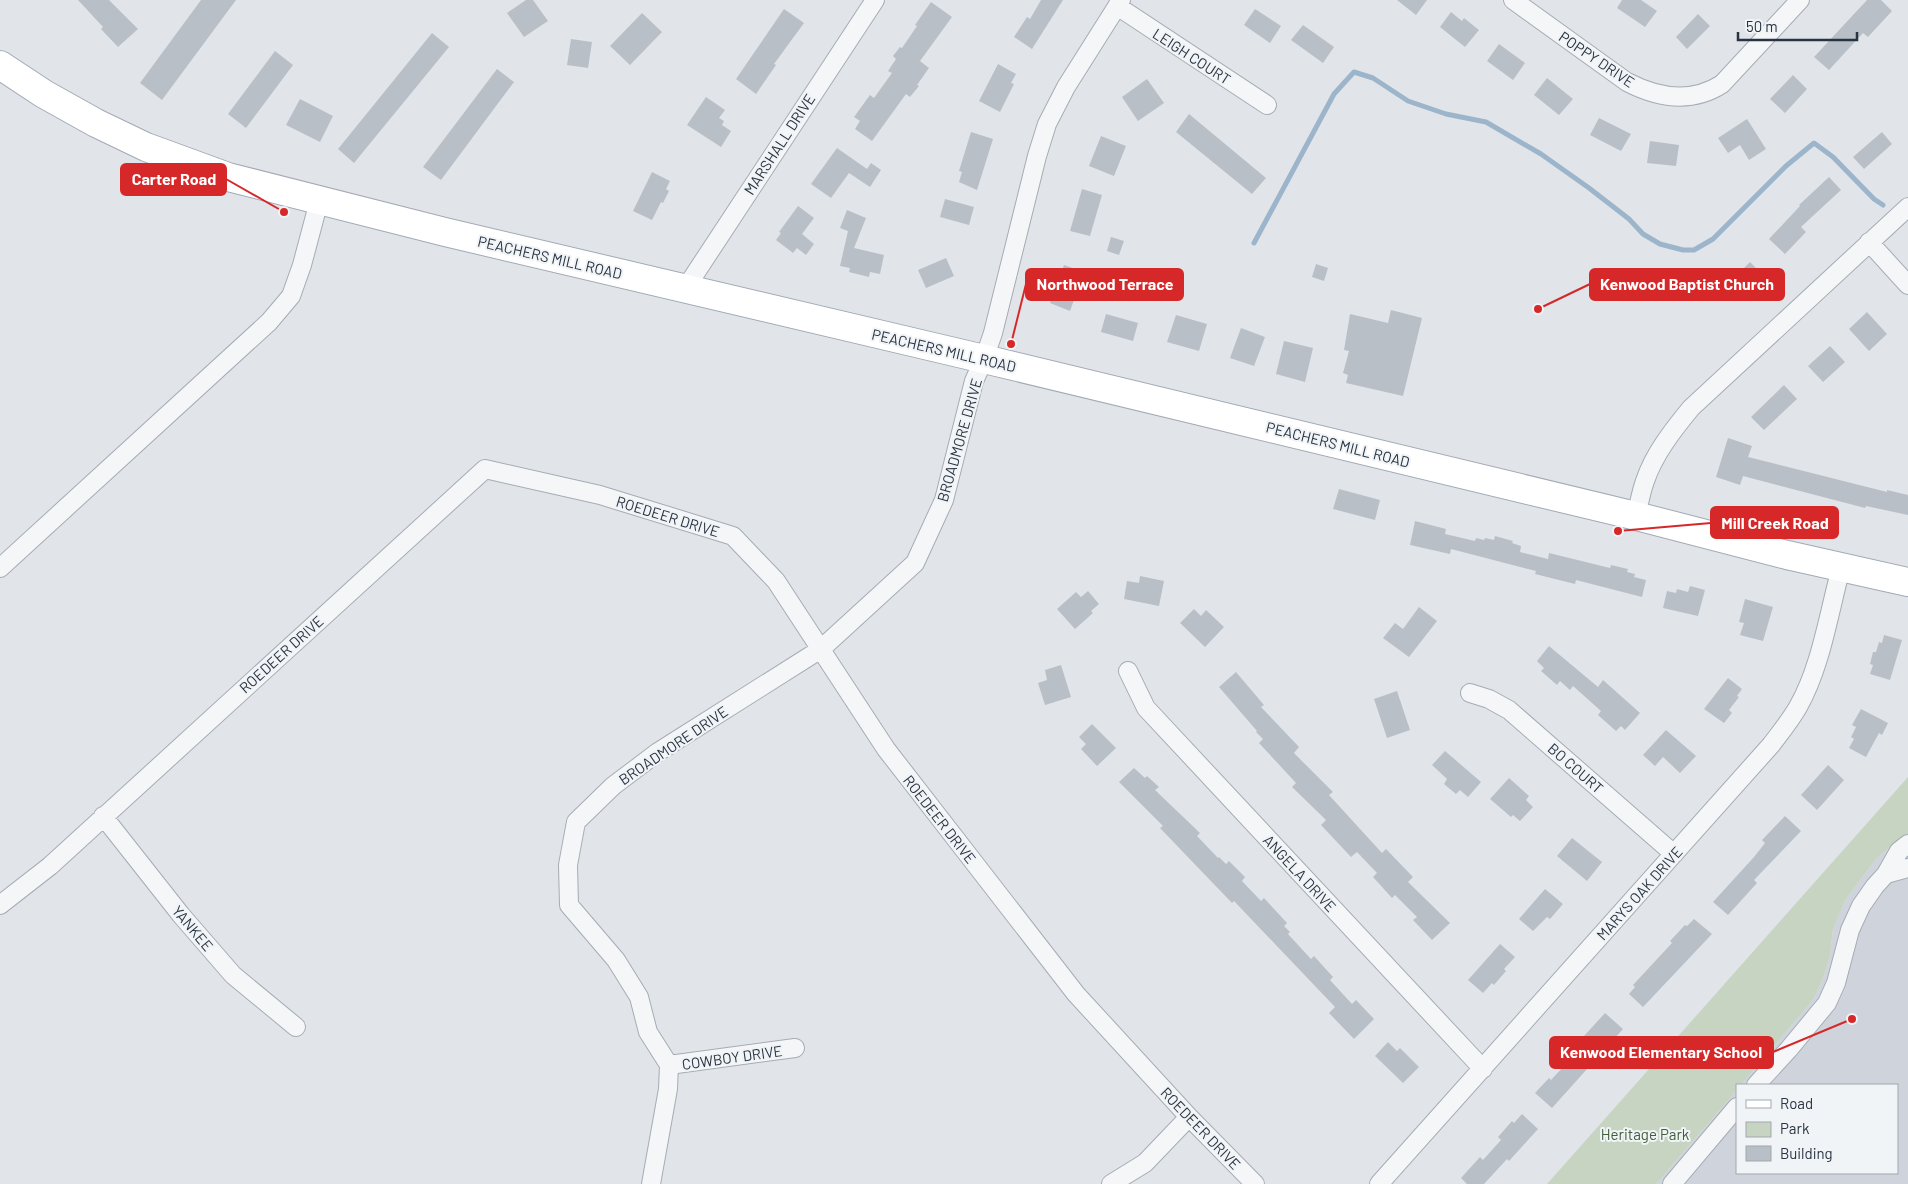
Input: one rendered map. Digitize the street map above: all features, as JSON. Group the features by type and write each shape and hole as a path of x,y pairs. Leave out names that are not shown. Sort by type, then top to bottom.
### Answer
{"main road":[{"name":"PEACHERS MILL ROAD","path":"0,65 44,94 89,119 146,147 228,177 319,201 684,289 1636,516 1841,568 1908,582"}],"street":[{"name":"MARSHALL DRIVE","path":"684,289 875,0"},
{"name":"POPPY DRIVE","path":"1513,0 1627,82 1646,92 1665,96 1685,96 1711,91 1722,84 1800,0"},
{"name":"LEIGH COURT","path":"1119,3 1268,106"},
{"name":"BROADMORE DRIVE","path":"669,1065 648,1032 639,997 616,960 569,905 568,865 576,822 613,786 658,752 821,649 915,563 944,500 974,381 993,333 1037,156 1047,124 1062,94 1119,3"},
{"path":"0,568 269,322 291,296 302,265 319,201"},
{"path":"1636,516 1645,480 1668,438 1691,408 1908,207"},
{"path":"1869,242 1908,284"},
{"name":"ROEDEER DRIVE","path":"0,905 50,866 485,468 600,495 733,536 776,581 886,749 1076,994 1189,1117 1255,1184"},
{"name":"MARYS OAK DRIVE","path":"1379,1184 1771,745 1798,706 1818,657 1841,568"},
{"name":"ANGELA DRIVE","path":"1128,671 1146,708 1483,1069"},
{"name":"BO COURT","path":"1470,693 1509,710 1674,854"},
{"name":"YANKEE","path":"103,816 181,915 233,975 296,1027"},
{"path":"1757,1084 1789,1049 1827,1002 1836,983 1850,930 1861,906 1886,874 1899,851 1908,844"},
{"path":"1886,874 1908,868"},
{"name":"COWBOY DRIVE","path":"669,1065 795,1048"},
{"path":"651,1184 668,1089 669,1065"},
{"path":"1672,1184 1736,1108"},
{"path":"1111,1184 1145,1163 1189,1117"}],"shaded area":[{"path":"1908,834 1908,1184 1656,1184 1736,1091 1736,1174 1898,1174 1898,1084 1742,1084 1813,1000 1824,976 1830,956 1833,929 1846,899 1876,859 1901,837"}],"green space":[{"name":"Heritage Park","path":"1908,777 1908,834 1901,837 1876,859 1846,899 1833,929 1830,956 1824,976 1813,1000 1742,1084 1736,1084 1736,1091 1656,1184 1547,1184"}],"building":[{"path":"78,0 109,0 138,29 118,47 101,29 103,27"},
{"path":"201,0 236,0 162,100 140,83"},
{"path":"526,0 533,0 548,21 524,37 507,13"},
{"path":"1041,0 1063,0 1032,49 1014,37 1027,17 1030,19"},
{"path":"1397,0 1427,0 1416,15"},
{"path":"1622,0 1641,0 1657,11 1645,27 1617,8"},
{"path":"1867,0 1881,0 1892,11 1868,37 1863,33 1829,70 1814,57"},
{"path":"931,2 952,17 920,61 929,68 917,85 919,86 910,97 906,94 872,141 855,129 860,121 854,117 870,95 874,98 892,73 888,71 896,59 893,56 900,47 902,48"},
{"path":"784,9 804,23 774,64 776,65 756,94 736,79"},
{"path":"1255,9 1281,26 1270,43 1244,25"},
{"path":"1451,12 1462,21 1464,18 1479,30 1465,47 1440,27"},
{"path":"642,13 662,32 630,65 610,46"},
{"path":"1698,14 1710,26 1687,49 1676,37"},
{"path":"1303,25 1334,47 1323,63 1291,40"},
{"path":"432,33 449,47 354,163 338,149"},
{"path":"571,39 592,42 588,68 567,65"},
{"path":"1499,44 1525,63 1513,80 1487,61"},
{"path":"275,51 293,65 246,128 228,114"},
{"path":"998,64 1016,74 1011,83 1014,84 1000,112 979,101"},
{"path":"497,69 514,82 441,180 423,167"},
{"path":"1793,75 1807,89 1785,113 1770,99"},
{"path":"1547,78 1573,99 1559,115 1534,95"},
{"path":"1147,79 1164,103 1138,121 1122,97"},
{"path":"706,97 725,110 719,118 724,121 722,125 731,131 721,147 687,125"},
{"path":"300,99 333,116 320,142 286,125"},
{"path":"1189,114 1266,178 1252,194 1176,132"},
{"path":"1599,118 1631,134 1621,151 1590,135"},
{"path":"1747,119 1766,149 1749,160 1740,145 1728,153 1718,138"},
{"path":"971,132 993,139 977,190 959,182 962,172 959,171"},
{"path":"1882,132 1892,144 1864,169 1853,157"},
{"path":"1101,136 1126,146 1114,176 1089,166"},
{"path":"1650,141 1679,145 1676,166 1647,163"},
{"path":"837,148 867,169 871,163 881,170 870,187 849,173 831,198 811,184"},
{"path":"652,172 670,181 666,189 669,191 652,220 633,211"},
{"path":"1829,177 1841,190 1801,227 1806,232 1785,254 1769,239 1799,205"},
{"path":"1082,189 1102,195 1090,236 1070,231"},
{"path":"945,199 974,207 969,225 940,217"},
{"path":"798,206 814,218 802,234 814,244 806,255 797,248 793,253 776,240 781,233 779,232"},
{"path":"847,210 866,218 854,248 884,255 880,274 870,272 869,277 849,272 850,268 840,266 848,231 840,228"},
{"path":"1111,237 1124,241 1119,255 1107,251"},
{"path":"946,258 954,276 926,288 918,270"},
{"path":"1750,262 1761,273 1740,294 1729,283"},
{"path":"1316,264 1328,268 1324,281 1312,277"},
{"path":"1064,265 1084,272 1070,311 1050,303"},
{"path":"1391,310 1422,318 1403,396 1346,383 1348,375 1343,373 1349,351 1344,350 1350,314 1388,323"},
{"path":"1867,312 1887,334 1869,351 1849,329"},
{"path":"1106,314 1138,323 1133,341 1101,332"},
{"path":"1176,315 1207,324 1199,351 1167,342"},
{"path":"1241,328 1265,337 1254,366 1230,358"},
{"path":"1284,341 1313,348 1305,382 1276,374"},
{"path":"1830,346 1845,362 1823,382 1808,366"},
{"path":"1784,385 1797,399 1764,430 1751,417"},
{"path":"1728,438 1752,446 1748,457 1887,492 1887,490 1908,495 1908,515 1866,506 1865,508 1743,476 1740,485 1716,477"},
{"path":"1339,489 1380,500 1375,520 1333,509"},
{"path":"1415,521 1446,529 1445,534 1475,541 1476,538 1494,540 1495,536 1513,541 1512,543 1521,546 1520,552 1548,559 1549,553 1610,568 1611,565 1628,569 1627,572 1635,574 1634,577 1646,580 1642,597 1576,580 1575,584 1535,574 1536,571 1451,549 1450,554 1410,545"},
{"path":"1140,576 1164,581 1159,606 1124,599 1127,581 1139,583"},
{"path":"1690,586 1705,590 1698,616 1663,608 1667,591 1676,593 1677,589 1688,592"},
{"path":"1088,591 1099,604 1091,611 1093,613 1075,629 1057,609 1076,592 1081,597"},
{"path":"1745,599 1773,607 1763,641 1740,635 1744,623 1739,622"},
{"path":"1419,607 1437,621 1409,657 1383,638 1395,623 1403,629"},
{"path":"1194,609 1201,616 1206,610 1224,627 1205,647 1180,623"},
{"path":"1884,635 1902,640 1890,680 1870,674 1873,665 1870,664 1873,652 1876,652 1879,642 1882,643"},
{"path":"1549,646 1598,687 1603,680 1640,713 1625,730 1621,726 1616,731 1598,715 1601,711 1573,686 1570,690 1560,681 1557,685 1541,671 1544,668 1537,661"},
{"path":"1061,665 1071,697 1045,705 1038,683 1047,680 1045,670"},
{"path":"1236,672 1264,705 1261,707 1299,747 1294,753 1333,792 1329,795 1382,853 1386,849 1413,877 1408,882 1450,923 1432,940 1413,920 1417,917 1395,895 1392,898 1373,877 1377,873 1357,852 1351,857 1321,825 1326,820 1292,787 1296,783 1259,743 1263,739 1219,687"},
{"path":"1728,678 1742,689 1737,696 1739,697 1729,710 1732,713 1724,723 1704,709"},
{"path":"1397,691 1410,730 1387,738 1374,699"},
{"path":"1861,709 1888,723 1882,735 1879,733 1866,757 1849,748 1854,739 1851,737 1856,727 1852,725"},
{"path":"1092,724 1116,748 1097,766 1081,749 1086,744 1079,737"},
{"path":"1666,730 1696,756 1680,773 1663,757 1655,766 1643,755"},
{"path":"1445,751 1481,782 1468,797 1460,790 1456,794 1444,784 1447,779 1432,765"},
{"path":"1828,765 1844,780 1817,810 1801,795"},
{"path":"1134,768 1159,787 1155,790 1200,833 1197,836 1218,858 1226,864 1229,861 1245,877 1242,881 1261,901 1264,898 1287,923 1284,926 1290,932 1288,934 1311,959 1314,956 1333,977 1330,980 1352,1004 1356,1000 1374,1019 1354,1039 1329,1013 1335,1007 1234,901 1232,903 1160,828 1163,826 1119,782"},
{"path":"1509,778 1529,796 1526,800 1533,807 1520,821 1513,815 1511,817 1490,799"},
{"path":"1785,816 1801,831 1754,880 1757,883 1728,915 1713,902 1754,857 1765,843 1762,840"},
{"path":"1572,838 1602,862 1587,881 1557,856"},
{"path":"1545,889 1563,904 1550,919 1547,917 1533,931 1519,919"},
{"path":"1694,919 1712,934 1643,1007 1629,994 1635,987 1633,985 1672,943 1670,941 1685,925 1687,926"},
{"path":"1500,944 1515,957 1504,969 1506,971 1494,985 1492,983 1483,993 1468,980"},
{"path":"1605,1013 1623,1029 1552,1108 1535,1093 1549,1078 1551,1080 1588,1040 1584,1036"},
{"path":"1388,1042 1397,1051 1400,1048 1419,1067 1403,1083 1375,1056"},
{"path":"1522,1114 1538,1129 1509,1161 1507,1159 1484,1184 1467,1184 1461,1178 1480,1157 1483,1160 1501,1140 1498,1137 1512,1121 1514,1123"}],"waterway":[{"path":"1254,243 1334,94 1354,72 1373,78 1408,101 1446,114 1486,122 1541,154 1589,188 1629,219 1643,234 1660,244 1683,250 1694,250 1713,239 1786,166 1814,143 1833,157 1874,199 1883,205"}],"place":[{"name":"Carter Road","path":"284,212"},
{"name":"Kenwood Baptist Church","path":"1538,309"},
{"name":"Northwood Terrace","path":"1011,344"},
{"name":"Mill Creek Road","path":"1618,531"},
{"name":"Kenwood Elementary School","path":"1852,1019"}]}
